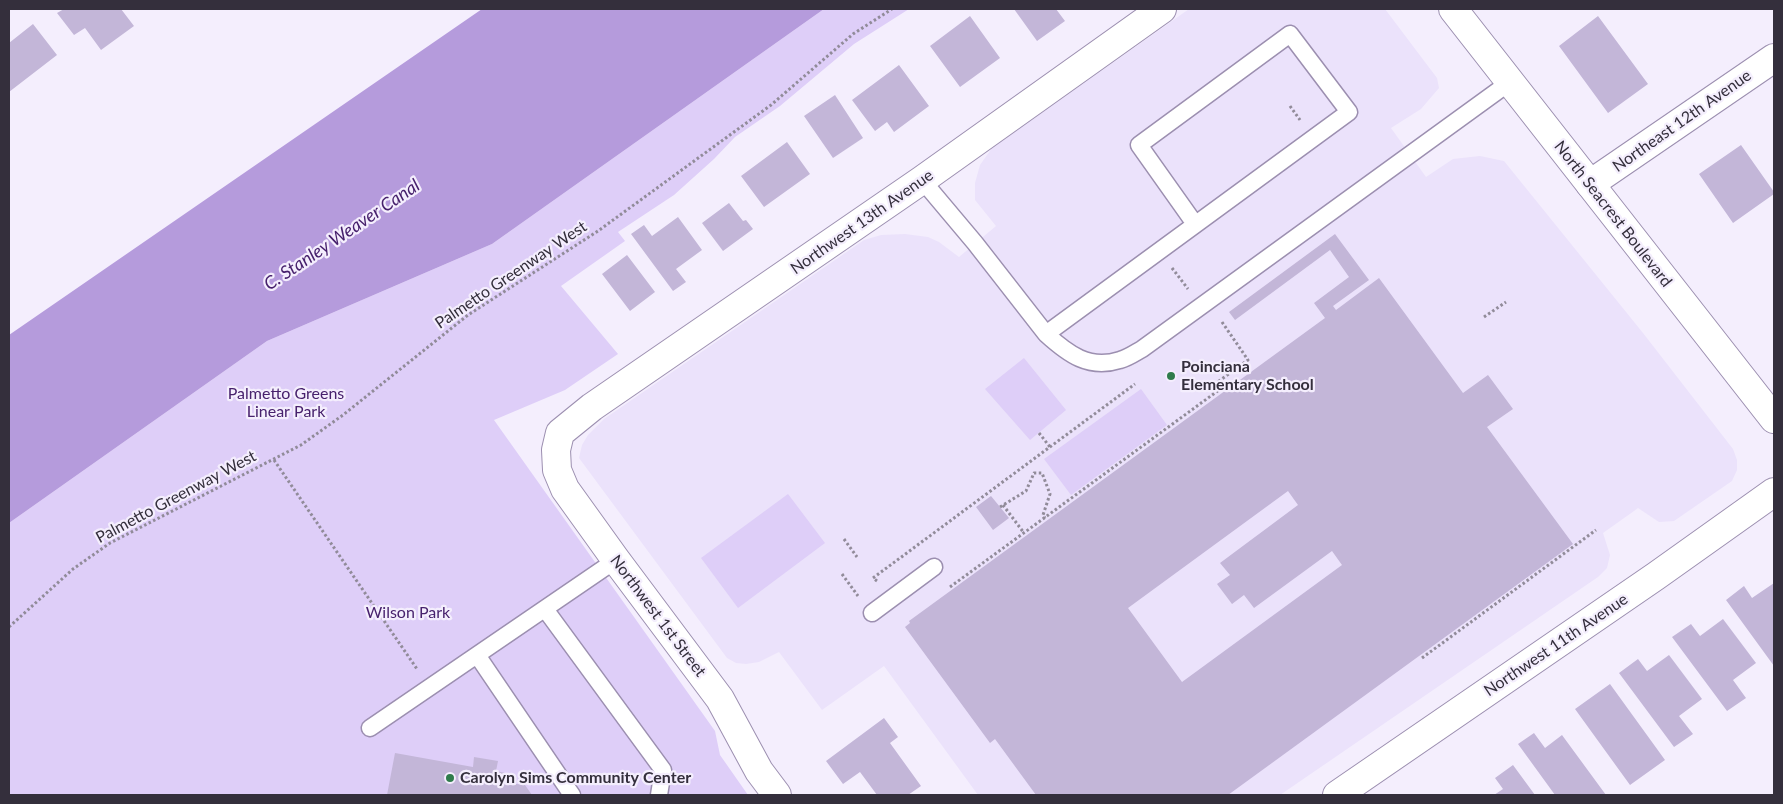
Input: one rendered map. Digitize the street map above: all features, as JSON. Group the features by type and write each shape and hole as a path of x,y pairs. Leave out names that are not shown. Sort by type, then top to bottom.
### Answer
{"street":[{"name":"Northwest 13th Avenue","path":"560,433 592,407 922,180 1162,9"},
{"name":"North Seacrest Boulevard","path":"1453,9 1774,419"},
{"name":"Northeast 12th Avenue","path":"1590,184 1774,58"},
{"name":"Northwest 1st Street","path":"560,433 556,450 557,470 565,489 720,699 759,771 776,795"},
{"name":"Northwest 11th Avenue","path":"1336,795 1656,576 1774,492"}],"lane":[{"path":"1046,334 1349,112 1290,34 1139,145 1195,224"},
{"path":"922,180 976,243 1046,334 1080,360 1094,364 1120,360 1142,350 1510,82"},
{"path":"370,728 616,560"},
{"path":"872,613 934,567"},
{"path":"545,609 663,770 659,795"},
{"path":"477,655 572,795"}],"path":[{"name":"Palmetto Greenway West","path":"9,626 73,569 110,543 301,446 343,415 468,315 598,231 771,105 853,34 892,9"},
{"path":"1290,106 1303,124"},
{"path":"1168,261 1182,281"},
{"path":"1484,318 1506,302"},
{"path":"950,587 1224,389 1219,381 1248,360 1222,322"},
{"path":"876,580 873,578 1135,384"},
{"path":"1039,433 1050,447"},
{"path":"274,460 418,669 435,683"},
{"path":"1024,533 1002,506 1026,491 1034,473 1042,473 1050,494 1044,509 1045,518"},
{"path":"1422,658 1596,530"},
{"path":"844,539 857,557"},
{"path":"842,574 857,595"}],"shaded area":[{"name":"Poinciana Elementary School","path":"1189,9 1385,9 1437,78 1439,88 1421,109 1391,128 1426,177 1453,159 1480,156 1504,161 1643,333 1733,449 1737,460 1737,470 1732,481 1674,521 1659,522 1638,508 1603,533 1610,555 1607,568 1598,577 1280,795 978,795 884,666 822,710 779,652 759,662 746,664 736,663 727,658 579,458 582,445 588,435 604,419 864,240 881,235 905,234 928,237 939,242 959,257 996,226 975,200 975,183 980,165 992,148"}],"green space":[{"name":"Wilson Park","path":"824,9 909,9 854,44 780,106 735,137 674,195 618,232 625,241 561,286 618,354 565,390 494,420 715,731 720,755 748,795 9,795 9,523 267,341 492,244"},
{"path":"1024,358 1066,410 1030,440 985,389"},
{"path":"1141,389 1167,425 1071,495 1044,459"},
{"path":"788,494 825,543 738,608 701,558"}],"water":[{"name":"C. Stanley Weaver Canal","path":"482,9 824,9 492,244 267,341 9,523 9,335"}],"building":[{"path":"64,9 121,9 134,26 101,50 85,28 74,35 57,13"},
{"path":"1014,9 1056,9 1065,21 1037,41"},
{"path":"970,16 1000,58 960,87 930,46"},
{"path":"1598,16 1648,84 1608,113 1559,46"},
{"path":"33,24 57,55 9,92 9,43"},
{"path":"899,65 929,106 894,132 887,122 875,131 852,100"},
{"path":"835,95 863,138 833,158 804,116"},
{"path":"787,142 810,174 764,207 741,176"},
{"path":"1741,145 1774,194 1733,223 1699,174"},
{"path":"729,203 743,221 746,220 753,229 723,251 702,223"},
{"path":"678,217 702,250 676,269 686,282 673,291 631,234 644,225 652,236"},
{"path":"1335,234 1369,280 1333,306 1336,310 1379,278 1463,393 1488,375 1513,409 1487,427 1573,544 1228,795 1036,795 995,739 990,743 905,627 910,623 909,621 1325,318 1314,303 1349,277 1330,250 1235,320 1229,312","holes":["1288,491 1298,505 1220,563 1230,575 1217,584 1232,604 1244,595 1254,608 1332,551 1342,565 1182,682 1128,608"]},
{"path":"627,255 655,292 630,311 602,274"},
{"path":"991,496 1009,518 993,530 976,507"},
{"path":"1774,583 1774,666 1726,600 1744,586 1752,598"},
{"path":"1723,619 1756,663 1733,680 1746,698 1727,711 1672,637 1691,624 1700,636"},
{"path":"1669,655 1702,699 1679,716 1693,734 1674,747 1619,673 1638,659 1647,671"},
{"path":"1610,684 1665,760 1630,785 1575,709"},
{"path":"884,718 898,737 890,743 921,786 908,795 877,795 860,772 843,784 826,761"},
{"path":"1534,733 1545,748 1562,735 1606,795 1555,795 1518,744"},
{"name":"Carolyn Sims Community Center","path":"395,753 473,767 474,757 498,761 496,771 510,774 508,783 525,785 532,795 387,795"},
{"path":"1513,765 1535,795 1494,795 1503,789 1495,778"}],"place":[{"name":"Poinciana Elementary School","path":"1171,376"},
{"name":"Carolyn Sims Community Center","path":"450,778"}],"park label":[{"name":"Palmetto Greens Linear Park","path":"286,403"}]}
